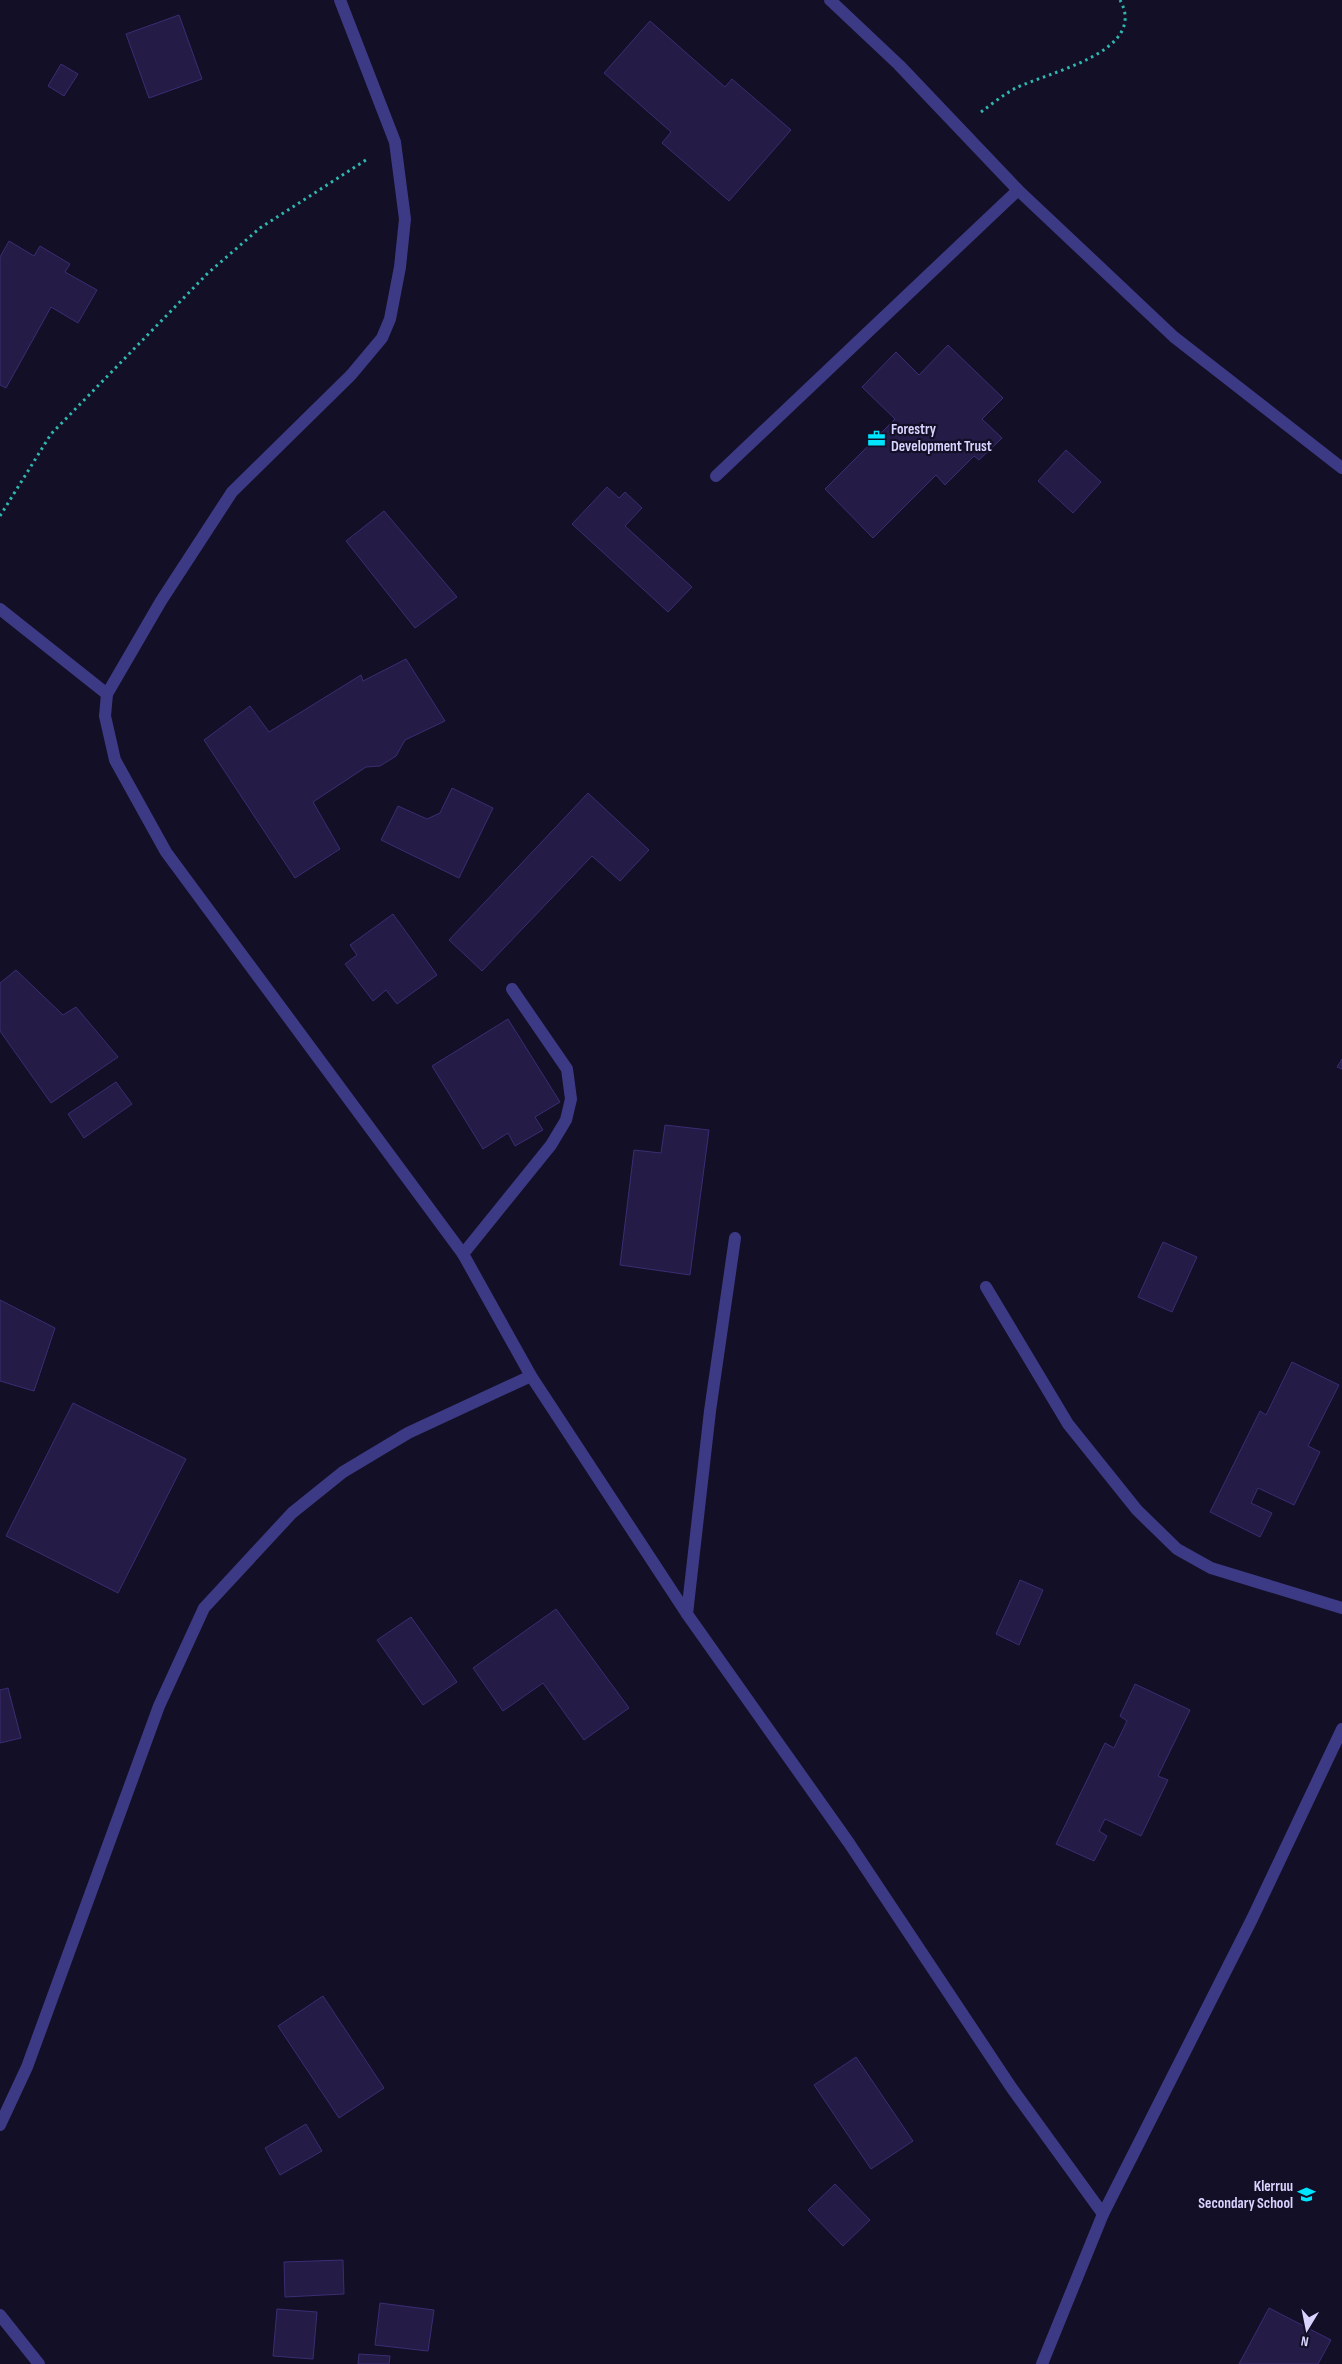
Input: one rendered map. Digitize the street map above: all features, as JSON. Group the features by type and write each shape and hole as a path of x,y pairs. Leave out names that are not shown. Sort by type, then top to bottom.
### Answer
{"street":[{"path":"340,0 395,142 405,219 400,267 390,319 382,338 351,375 232,492 161,601 107,694 105,716 115,760 166,852 463,1254 531,1376 687,1614 850,1843 1011,2087 1103,2214"},
{"path":"830,0 900,65 1018,190 1174,336 1342,468"},
{"path":"716,476 1018,190"},
{"path":"0,609 107,694"},
{"path":"463,1254 551,1145 566,1120 571,1099 567,1069 512,989"},
{"path":"687,1614 710,1411 735,1238"},
{"path":"986,1287 1068,1424 1137,1510 1177,1549 1211,1568 1342,1608"},
{"path":"0,2125 27,2067 159,1706 204,1608 292,1513 343,1472 408,1433 531,1376"},
{"path":"1042,2364 1103,2214 1252,1919 1342,1730"},
{"path":"0,2315 39,2364"}],"path":[{"path":"960,127 1015,88 1078,63 1111,44 1122,33 1127,20 1126,10 1120,0"},
{"path":"0,516 51,434 208,273 260,228 395,142"}],"building":[{"path":"179,15 202,79 149,98 126,34"},
{"path":"650,21 725,87 732,79 791,130 729,201 662,143 671,132 604,73"},
{"path":"61,64 78,74 64,96 48,86"},
{"path":"9,241 34,256 40,246 70,264 65,272 97,290 78,323 51,307 6,388 0,385 0,257"},
{"path":"948,345 1003,398 982,419 1002,438 979,460 974,456 945,485 936,475 873,538 825,489 895,419 862,387 896,352 919,375"},
{"path":"1066,450 1101,482 1073,513 1038,481"},
{"path":"607,487 619,498 625,492 642,508 625,526 692,587 668,612 572,524"},
{"path":"384,511 457,597 415,628 346,541"},
{"path":"406,659 445,721 405,740 396,756 380,766 366,767 313,802 340,849 295,878 204,740 250,706 269,732 361,675 363,681"},
{"path":"452,788 493,808 459,878 381,840 398,806 427,819 440,813"},
{"path":"588,793 649,850 620,881 592,856 482,971 449,940"},
{"path":"393,914 437,975 397,1004 386,990 373,1001 345,964 357,955 350,945"},
{"path":"16,970 63,1015 76,1007 118,1057 51,1103 0,1031 0,983"},
{"path":"508,1019 560,1102 535,1117 543,1130 515,1146 508,1133 483,1149 432,1066"},
{"path":"1342,1059 1342,1069 1337,1067"},
{"path":"116,1082 132,1104 84,1138 68,1114"},
{"path":"665,1125 709,1130 690,1275 620,1265 634,1150 661,1153"},
{"path":"1163,1242 1197,1257 1172,1312 1138,1297"},
{"path":"0,1300 55,1328 34,1391 0,1381"},
{"path":"1292,1362 1339,1385 1308,1446 1320,1452 1294,1505 1258,1488 1251,1503 1272,1513 1260,1537 1210,1512 1260,1411 1266,1415"},
{"path":"73,1403 186,1459 118,1593 6,1536"},
{"path":"1020,1580 1043,1590 1019,1645 996,1634"},
{"path":"556,1609 629,1708 584,1740 543,1683 503,1711 473,1668"},
{"path":"411,1617 457,1682 423,1705 377,1640"},
{"path":"1135,1684 1190,1710 1158,1776 1168,1780 1141,1836 1105,1819 1099,1831 1107,1836 1094,1861 1056,1844 1105,1743 1114,1748 1127,1721 1120,1716"},
{"path":"8,1688 21,1738 0,1743 0,1690"},
{"path":"323,1996 384,2088 339,2118 278,2026"},
{"path":"856,2057 913,2141 871,2169 814,2085"},
{"path":"306,2124 322,2151 280,2175 265,2148"},
{"path":"835,2184 870,2220 843,2246 808,2210"},
{"path":"343,2260 344,2294 285,2297 284,2262"},
{"path":"380,2303 434,2310 428,2351 375,2345"},
{"path":"1269,2308 1331,2340 1318,2364 1239,2364"},
{"path":"277,2309 317,2312 313,2359 273,2356"},
{"path":"359,2354 390,2356 389,2364 358,2364"}],"place":[{"name":"Forestry Development Trust","path":"877,438"},
{"name":"Klerruu Secondary School","path":"1307,2195"}]}
